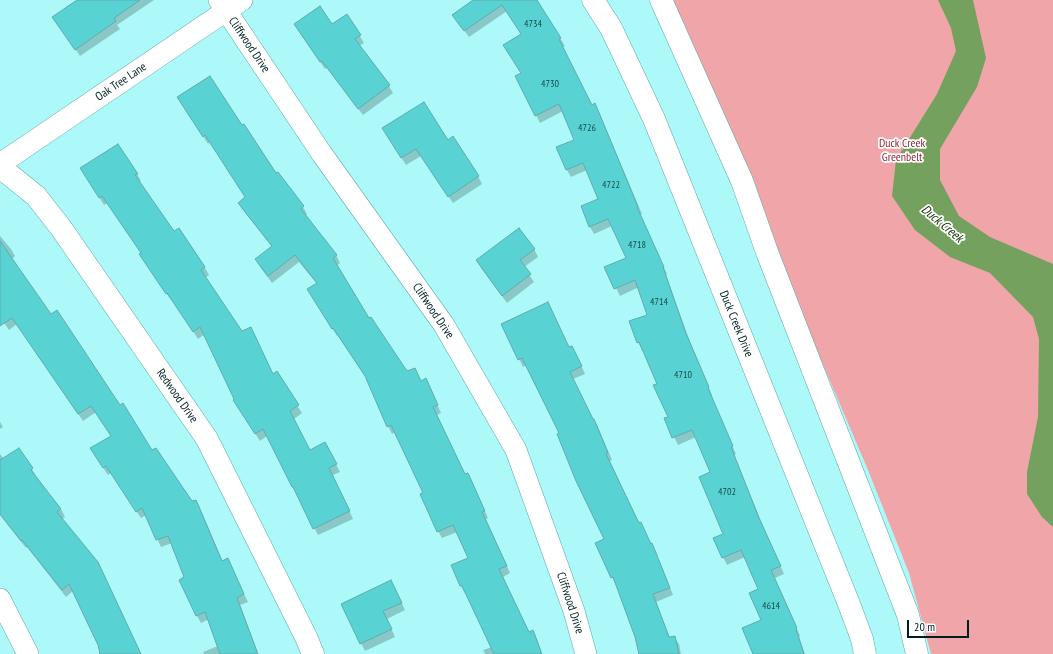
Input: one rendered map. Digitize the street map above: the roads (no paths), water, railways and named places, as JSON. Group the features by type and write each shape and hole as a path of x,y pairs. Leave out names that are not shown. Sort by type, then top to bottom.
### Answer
{"main road":[{"name":"Duck Creek Drive","path":"593,0 610,28 654,119 849,604 862,639 865,654"},
{"path":"661,0 742,181 770,259 908,615 917,654"},
{"name":"Redwood Drive","path":"0,165 36,196 61,228 207,439 306,636 313,654"}],"street":[{"name":"Oak Tree Lane","path":"0,165 229,4"},
{"name":"Cliffwood Drive","path":"229,4 322,154 444,325 516,450 574,611 586,654"},
{"path":"0,599 28,654"}],"water":[{"name":"Duck Creek","path":"938,0 973,0 986,58 977,87 940,149 940,180 959,216 990,237 1053,264 1053,527 1042,517 1027,494 1027,472 1038,417 1039,339 1033,317 990,273 950,257 915,230 892,196 896,160 937,94 956,51 951,28"}],"park label":[{"name":"Duck Creek Greenbelt","path":"902,151"}]}
